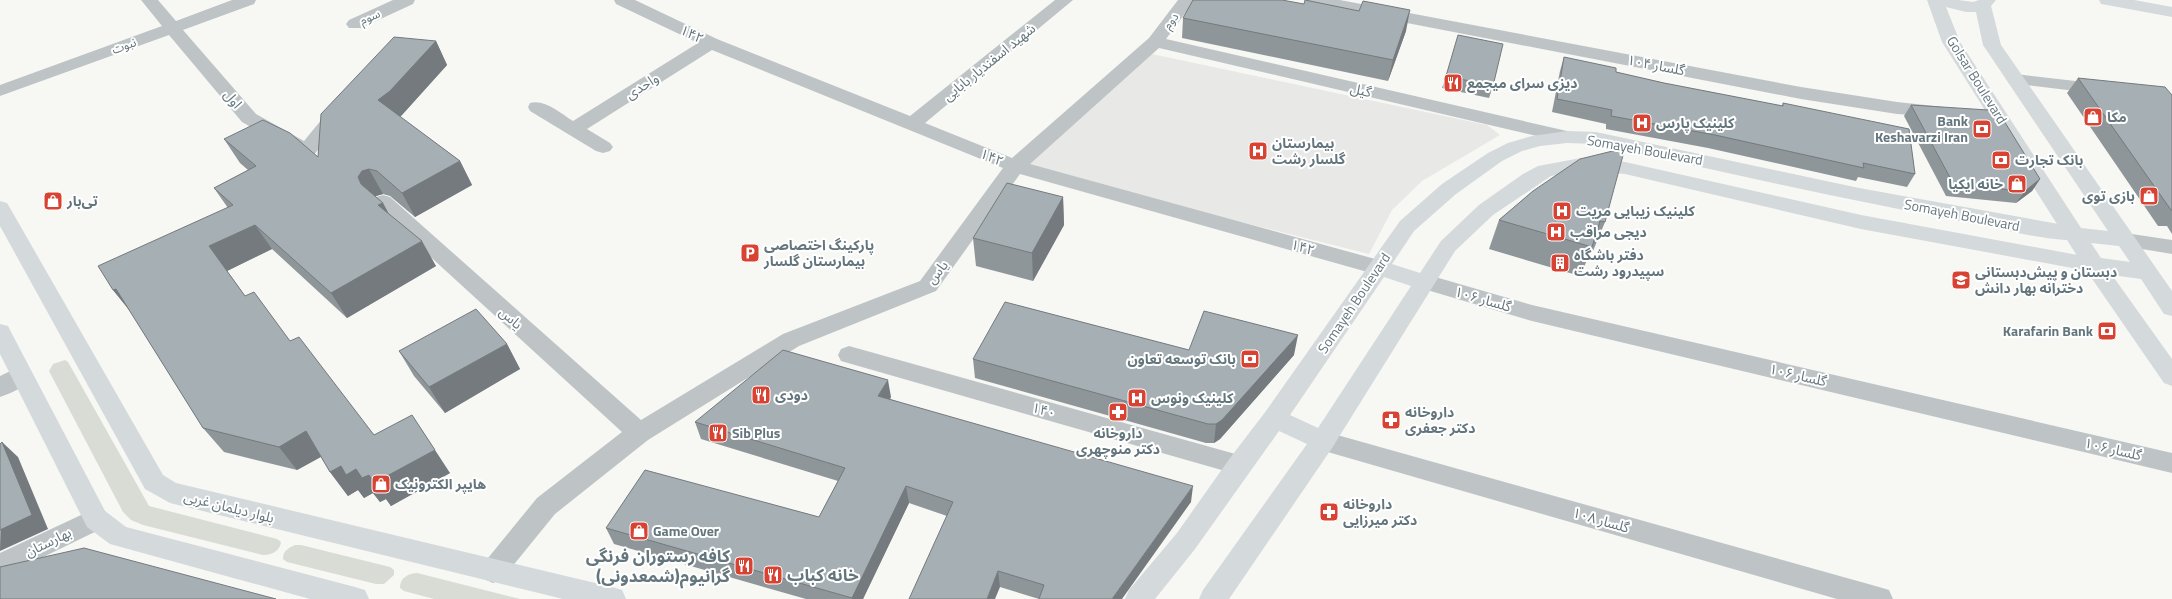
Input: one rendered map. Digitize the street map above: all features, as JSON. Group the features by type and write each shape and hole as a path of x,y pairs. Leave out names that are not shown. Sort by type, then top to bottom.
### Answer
{"main road":[{"name":"Golsar Boulevard","path":"1934,0 1952,42 2094,265 2172,377"},
{"path":"1942,0 1960,6 1973,7 1986,3 1992,45 2125,240 2145,272 2172,308"},
{"path":"2108,0 2172,12"},
{"name":"Somayeh Boulevard","path":"1139,599 1186,541 1239,465 1275,418 1407,226 1449,189 1478,169 1515,147 1539,140 1567,137 1596,138 1626,143 1859,194 2039,229 2125,240"},
{"name":"Somayeh Boulevard","path":"1213,599 1235,570 1323,440 1448,246 1486,210 1544,171 1581,164 1625,168 1861,222 2094,265 2145,272"},
{"name":"بلوار دیلمان غربی","path":"0,208 154,482 170,492 193,498 493,571 574,595 612,599"},
{"path":"1378,267 1425,282"},
{"path":"0,332 96,519 119,536 355,599"},
{"path":"1275,418 1323,440"}],"street":[{"path":"149,0 173,28"},
{"name":"نبوت","path":"0,92 248,0"},
{"name":"سوم","path":"355,24 407,0"},
{"name":"۱۴۲","path":"622,0 711,43 1015,166 1378,267"},
{"name":"شهید اسفندیار بابایی","path":"912,124 1065,0"},
{"name":"دوم","path":"1155,42 1187,0"},
{"name":"گلسار ۱۰۴","path":"1314,0 1801,93 1896,108 1952,112"},
{"name":"اول","path":"173,28 249,118 307,151 346,101"},
{"name":"گیل","path":"1155,42 1567,137"},
{"name":"یاس","path":"493,571 546,506 639,433 791,340 928,286 1015,166 1155,42"},
{"name":"واحدی","path":"573,129 711,43"},
{"path":"2015,79 2117,91"},
{"path":"537,107 603,147"},
{"path":"1975,114 1999,115"},
{"name":"یاس","path":"383,202 639,433"},
{"path":"2125,240 2172,247"},
{"name":"گلسار ۱۰۶","path":"1425,282 1532,313 2172,463"},
{"name":"۱۴۰","path":"849,355 1239,465"},
{"path":"0,388 21,375"},
{"name":"گلسار ۱۰۸","path":"1323,440 1879,599"},
{"name":"بهارستان","path":"0,566 96,519"}],"shaded area":[{"name":"بیمارستان گلسار رشت","path":"1152,54 1487,125 1500,135 1422,181 1392,210 1369,254 1025,168"},
{"path":"65,360 68,362 149,506 277,539 281,542 279,548 272,553 263,555 143,525 131,520 123,512 49,371 53,364"},
{"path":"295,545 301,545 390,567 394,570 394,575 384,584 376,584 287,562 283,559 284,554 288,549"},
{"path":"417,573 520,599 434,599 404,591 400,588 401,582 405,577 410,574"}],"building":[{"path":"1193,0 1282,0 1304,4 1305,0 1359,11 1363,1 1410,10 1393,60 1183,18"},
{"path":"1458,35 1503,44 1493,86 1446,76"},
{"path":"394,37 436,41 390,91 378,100 460,161 402,193 377,171 369,169 362,171 358,177 361,184 383,203 378,205 422,241 331,293 255,225 209,246 245,296 254,292 290,341 299,337 374,435 412,415 435,450 374,483 369,475 362,478 356,469 346,475 341,466 330,472 306,431 279,447 203,428 116,289 113,290 98,266 233,205 214,188 256,166 224,139 263,120 290,133 318,157 321,114"},
{"path":"1564,57 1616,68 1616,72 1664,83 1783,106 1783,103 1909,129 1915,174 1863,163 1864,168 1715,135 1611,116 1612,110 1557,99"},
{"path":"2078,78 2165,87 2172,95 2172,210 2171,210"},
{"path":"1911,105 1988,110 2001,116 2040,179 2025,191 1954,185"},
{"path":"1625,148 1605,222 1600,221 1592,247 1499,220 1533,191 1580,159"},
{"path":"1007,183 1063,197 1032,253 973,238"},
{"path":"1005,302 1189,350 1204,311 1298,335 1222,420 1216,424 1208,424 973,359"},
{"path":"476,309 507,344 429,387 399,351"},
{"path":"783,350 888,380 878,396 1193,486 1112,599 1039,599 1044,585 998,571 987,599 909,599 953,502 906,486 852,598 606,528 645,470 819,517 845,468 695,422"},
{"path":"2,442 32,515 0,530 0,444"},
{"path":"84,548 276,599 0,599 0,567"}],"place":[{"name":"دیزی سرای میجمع","path":"1453,83"},
{"name":"مکا","path":"2093,117"},
{"name":"کلینیک پارس","path":"1642,123"},
{"name":"Bank Keshavarzi Iran","path":"1982,129"},
{"name":"بیمارستان گلسار رشت","path":"1258,151"},
{"name":"بانک تجارت","path":"2001,160"},
{"name":"خانه ایکیا","path":"2017,184"},
{"name":"بازی توی","path":"2149,196"},
{"name":"تی‌بار","path":"53,201"},
{"name":"کلینیک زیبایی مریت","path":"1562,211"},
{"name":"دیجی مراقب","path":"1556,232"},
{"name":"پارکینگ اختصاصی بیمارستان گلسار","path":"750,253"},
{"name":"دفتر باشگاه سپیدرود رشت","path":"1560,263"},
{"name":"دبستان و پیش‌دبستانی دخترانه بهار دانش","path":"1961,280"},
{"name":"Karafarin Bank","path":"2107,331"},
{"name":"بانک توسعه تعاون","path":"1250,359"},
{"name":"دودی","path":"761,395"},
{"name":"کلینیک ونوس","path":"1137,398"},
{"name":"داروخانه دکتر منوچهری","path":"1118,412"},
{"name":"داروخانه دکتر جعفری","path":"1391,420"},
{"name":"Sib Plus","path":"718,433"},
{"name":"هایپر الکترونیک","path":"381,484"},
{"name":"داروخانه دکتر میرزایی","path":"1329,512"},
{"name":"Game Over","path":"639,531"},
{"name":"کافه رستوران فرنگی گرانیوم(شمعدونی)","path":"744,566"},
{"name":"خانه کباب","path":"773,575"}]}
